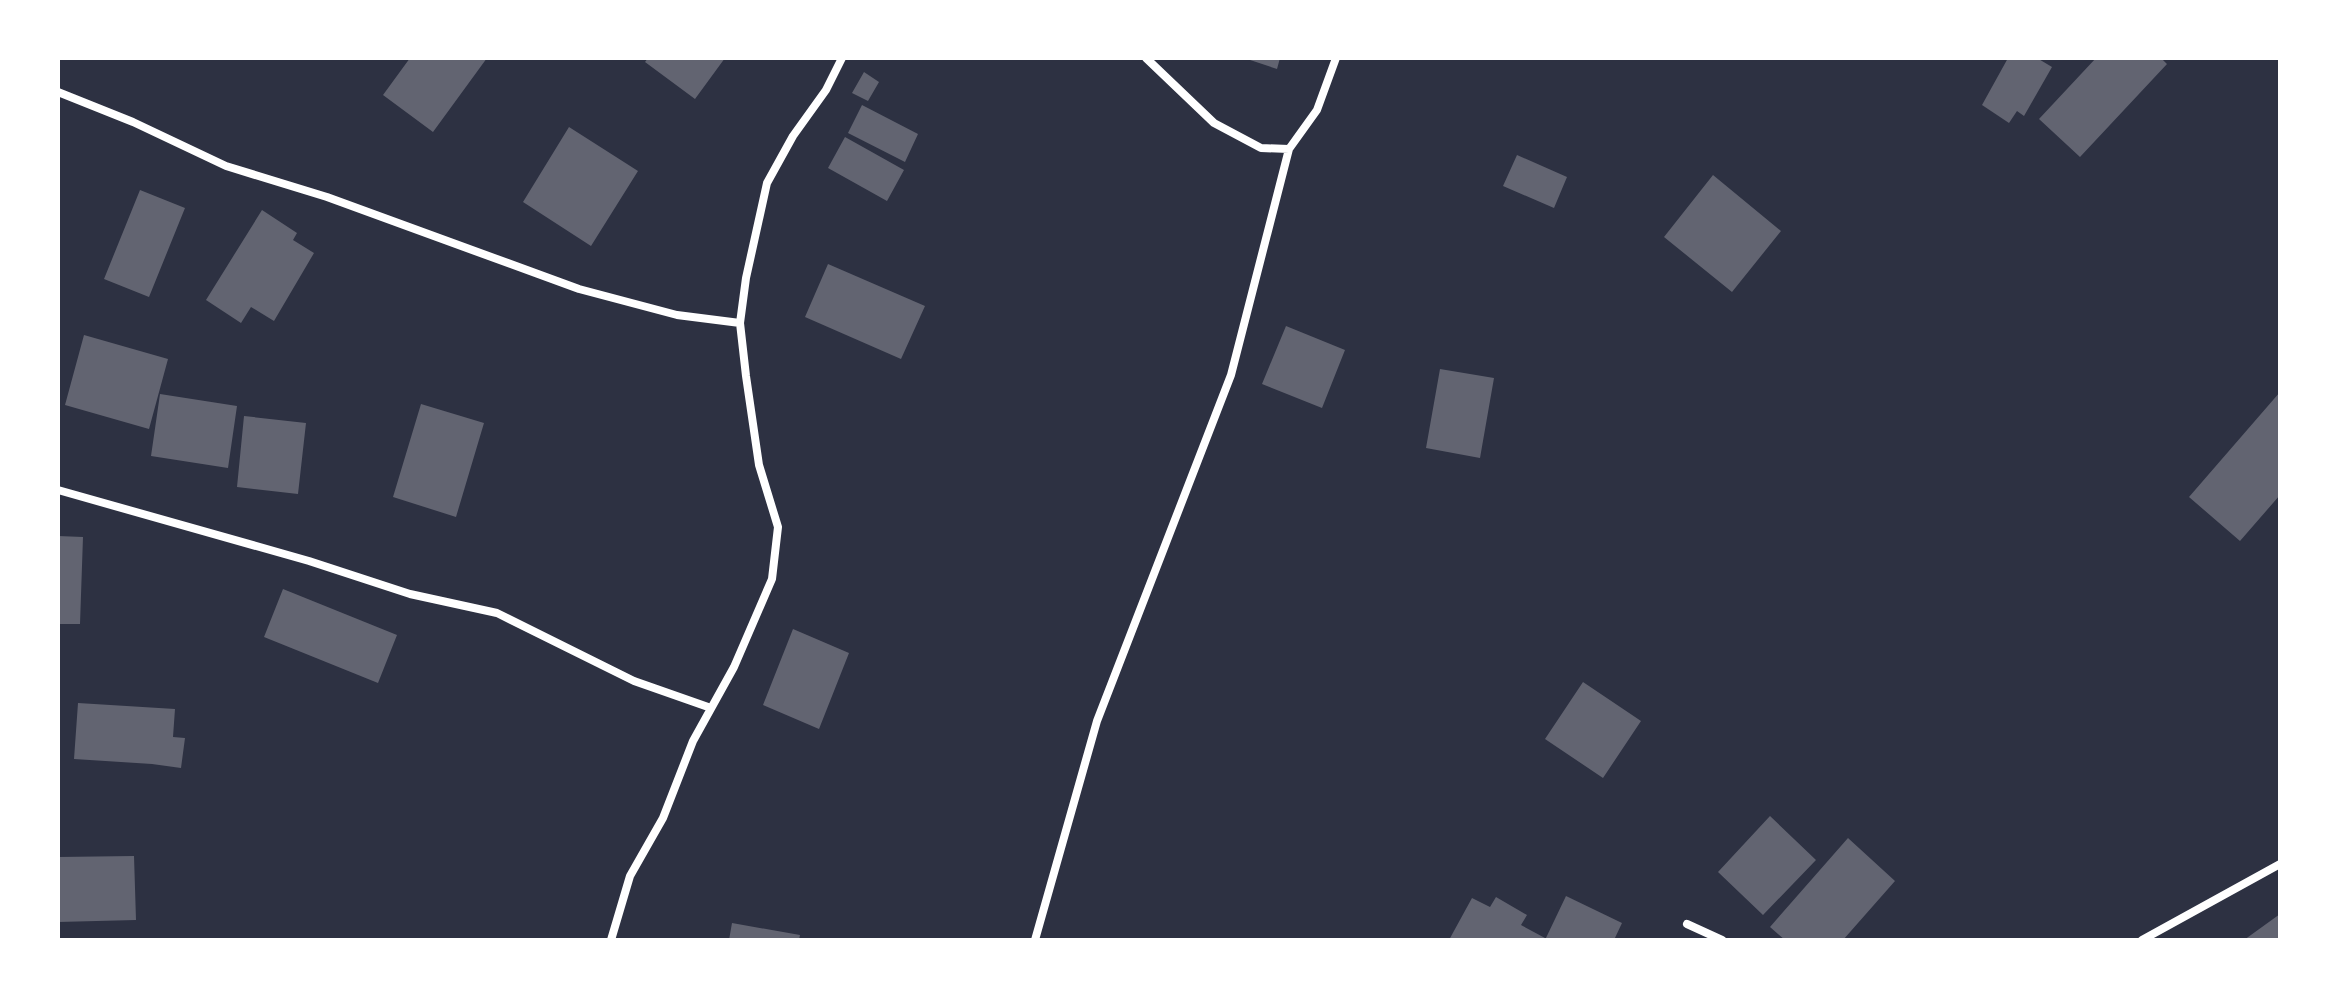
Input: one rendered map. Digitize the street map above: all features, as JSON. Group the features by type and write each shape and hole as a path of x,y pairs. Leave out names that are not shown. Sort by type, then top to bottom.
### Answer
{"street":[{"path":"611,940 630,876 663,818 693,741 734,667 772,579 778,527 759,465 740,323 746,278 767,183 793,136 826,90 842,58"},
{"path":"1146,58 1214,123 1261,148 1289,149"},
{"path":"1035,940 1097,721 1231,375 1289,149 1317,110 1336,58"},
{"path":"58,92 133,122 226,166 327,197 579,289 677,315 740,323"},
{"path":"58,490 309,561 410,594 497,613 634,681 711,708"},
{"path":"2142,940 2280,864"},
{"path":"1687,924 1722,940"}],"building":[{"path":"410,58 487,58 433,132 383,95"},
{"path":"648,58 725,58 695,99 645,62"},
{"path":"1244,58 1280,58 1277,69"},
{"path":"2008,58 2037,58 2052,67 2024,116 2017,111 2009,123 1982,105"},
{"path":"2096,58 2161,58 2167,64 2080,157 2039,119"},
{"path":"864,72 879,82 868,101 852,93"},
{"path":"862,105 918,134 905,162 848,133"},
{"path":"569,127 638,171 591,246 523,202"},
{"path":"845,137 904,170 887,201 828,168"},
{"path":"1517,155 1567,177 1554,208 1503,186"},
{"path":"1713,175 1781,231 1732,292 1664,237"},
{"path":"140,190 185,208 149,297 104,279"},
{"path":"262,210 297,233 293,240 314,253 274,321 251,307 241,323 206,300"},
{"path":"828,264 925,306 901,359 805,317"},
{"path":"1286,326 1345,350 1322,408 1262,384"},
{"path":"84,335 168,359 149,429 65,405"},
{"path":"1440,369 1494,378 1480,458 1426,448"},
{"path":"2280,392 2280,495 2240,541 2189,497"},
{"path":"160,394 237,406 228,468 151,456"},
{"path":"421,404 484,423 456,517 393,497"},
{"path":"244,416 306,423 298,494 237,487"},
{"path":"58,536 83,537 80,624 58,624"},
{"path":"283,589 397,635 378,683 264,637"},
{"path":"793,629 849,653 819,729 763,705"},
{"path":"1583,682 1641,721 1603,778 1545,739"},
{"path":"78,703 175,709 173,737 185,738 181,768 74,759"},
{"path":"1770,816 1816,860 1763,915 1718,872"},
{"path":"1848,838 1895,881 1843,940 1785,940 1770,927"},
{"path":"134,856 136,920 58,922 58,857"},
{"path":"1566,896 1622,923 1614,940 1545,940"},
{"path":"1496,897 1527,915 1521,925 1544,940 1449,940 1472,898 1490,907"},
{"path":"2280,914 2280,940 2244,940"},
{"path":"732,923 800,935 799,940 729,940"}]}
